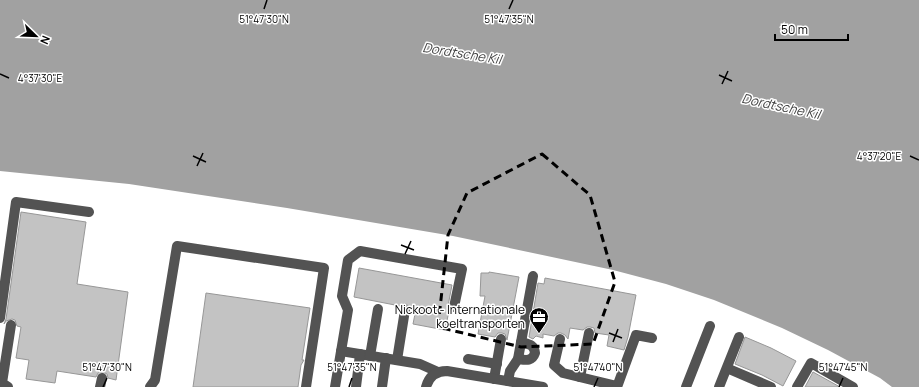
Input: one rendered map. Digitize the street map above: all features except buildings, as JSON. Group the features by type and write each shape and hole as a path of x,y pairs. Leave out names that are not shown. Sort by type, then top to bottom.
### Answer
{"street":[{"path":"0,318 16,202 89,212"},
{"path":"150,387 155,380 177,246 324,268 306,387"},
{"path":"335,387 348,310 342,296 348,260 360,250 462,269 454,307"},
{"path":"508,381 510,371 518,359 533,276"},
{"path":"356,387 378,309"},
{"path":"382,387 392,359 405,310"},
{"path":"3,384 10,325"},
{"path":"686,387 710,326"},
{"path":"580,377 589,333"},
{"path":"560,339 554,365 562,373 617,386 636,335 652,338"},
{"path":"719,387 739,337"},
{"path":"494,379 501,338"},
{"path":"518,359 529,360 535,353 534,347 521,342"},
{"path":"341,351 420,364 438,372"},
{"path":"468,359 497,364"},
{"path":"797,387 811,363 853,387"},
{"path":"729,369 760,384 771,387"},
{"path":"426,387 430,378 438,372 447,370 543,387"}],"highlighted area":[{"path":"542,154 590,195 615,282 593,344 521,347 438,327 448,235 467,193"}],"water":[{"name":"Dordtsche Kil","path":"0,0 919,0 919,387 892,387 880,378 828,350 782,328 714,300 666,284 613,270 453,236 287,208 129,184 0,171"}],"place":[{"name":"Nickoot - Internationale koeltransporten","path":"539,334"}]}
